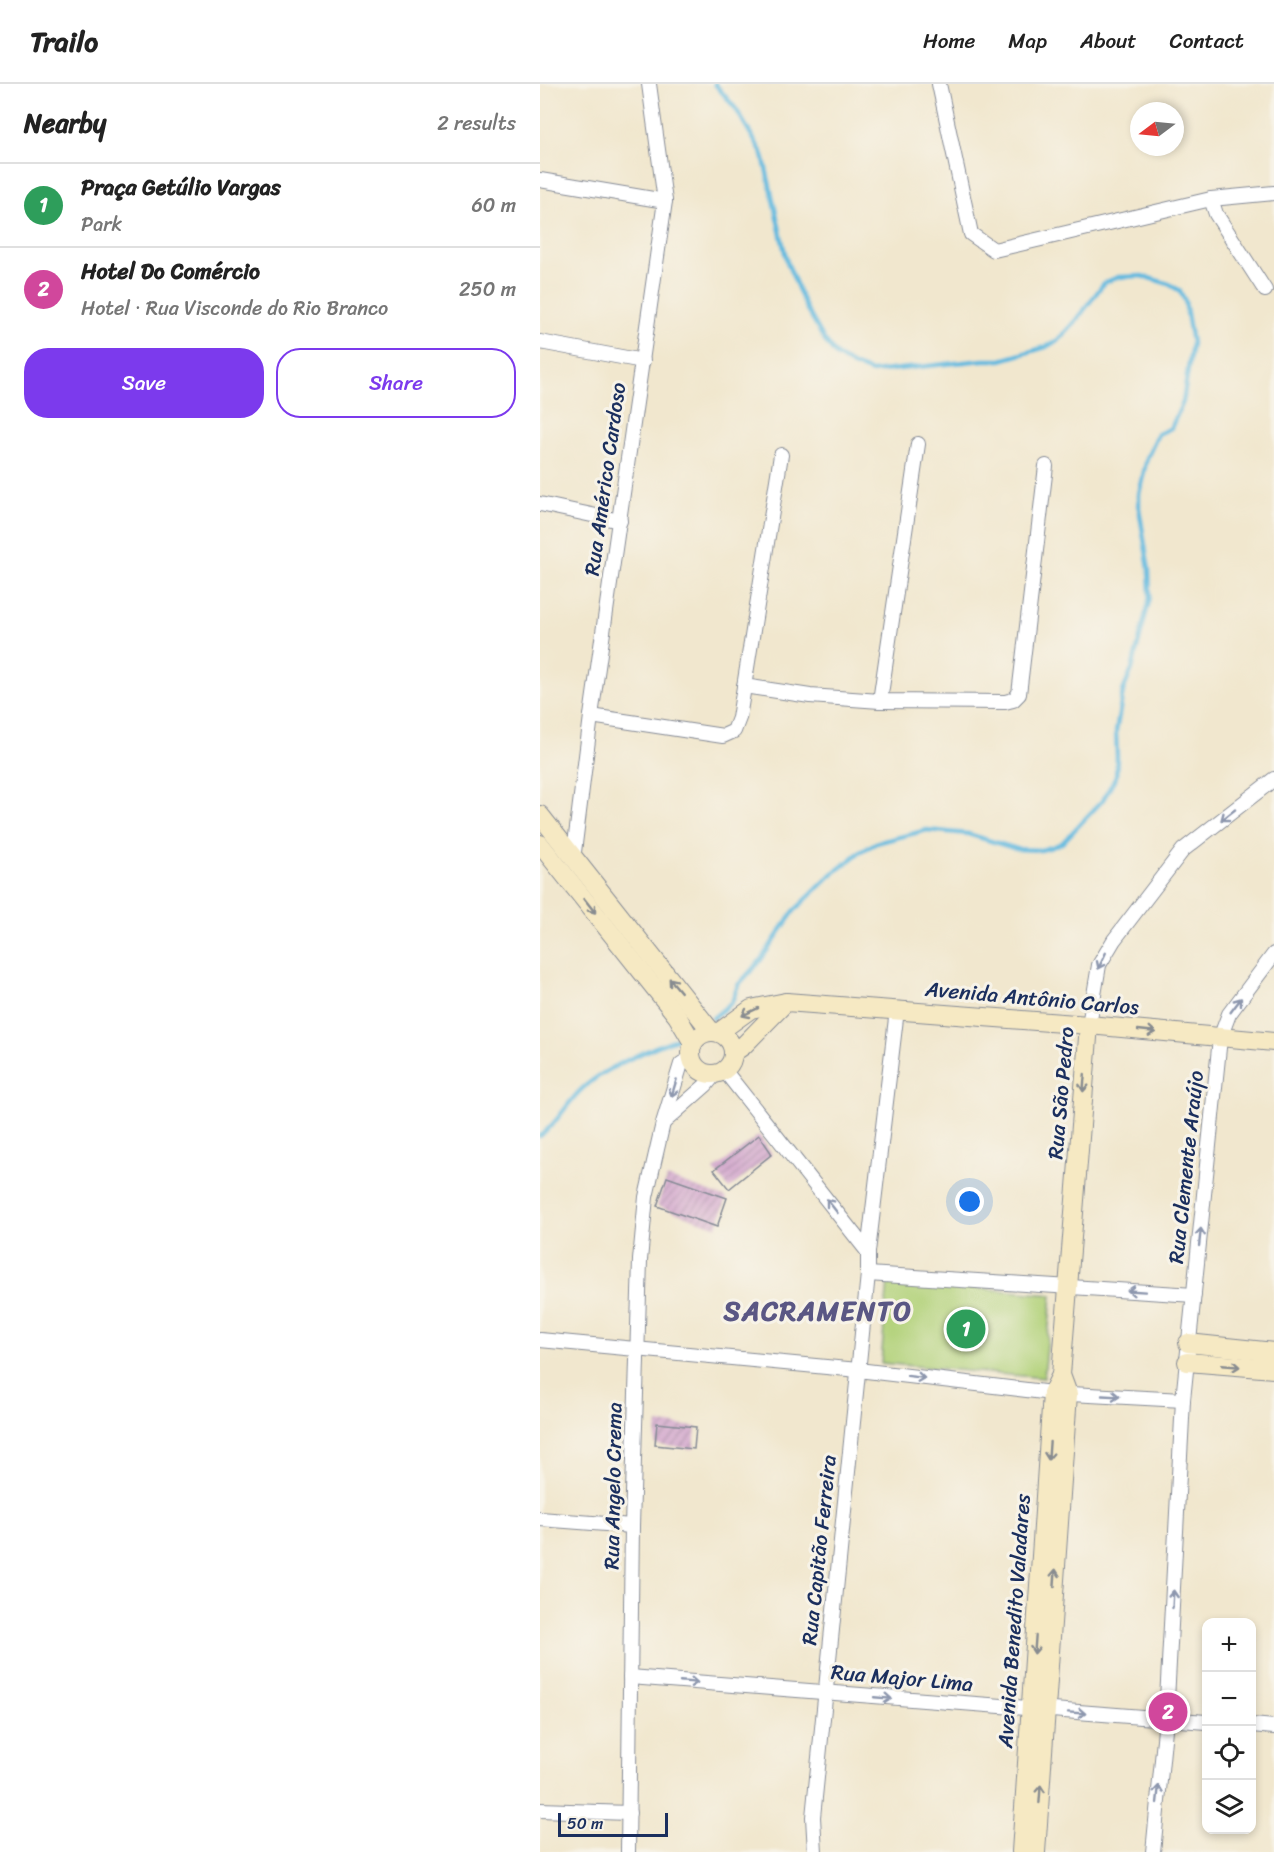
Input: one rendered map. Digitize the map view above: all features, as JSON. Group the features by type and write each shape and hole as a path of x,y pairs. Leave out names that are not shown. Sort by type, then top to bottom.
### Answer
{"main road":[{"path":"540,815 715,1032 729,1040 733,1053 729,1066 719,1072 703,1072 694,1063 692,1050 677,1016 540,844"},
{"path":"733,1053 743,1046 786,1002"},
{"name":"Avenida Antônio Carlos","path":"715,1032 751,1009 786,1002 1089,1025 1274,1042"},
{"name":"Rua São Pedro","path":"1060,1393 1066,1287 1089,1025"},
{"path":"692,1050 700,1035 715,1032"},
{"path":"1188,1343 1274,1352"},
{"path":"1187,1362 1274,1369"},
{"name":"Avenida Benedito Valadares","path":"1021,1852 1038,1710 1060,1393"},
{"name":"Avenida Benedito Valadares","path":"1036,1852 1038,1710"}],"street":[{"name":"Rua Américo Cardoso","path":"570,881 591,716 665,201 649,84"},
{"path":"941,84 971,234 994,250 1211,199 1274,193"},
{"path":"540,180 665,201"},
{"path":"1211,199 1216,214 1265,290"},
{"path":"540,342 643,361"},
{"path":"879,701 918,444"},
{"path":"591,716 723,736 734,731 738,725 781,455"},
{"path":"744,686 810,696 879,701 1005,702 1013,700 1019,694 1046,465"},
{"path":"540,504 620,521"},
{"name":"Rua São Pedro","path":"1089,1025 1099,965 1114,939 1183,850 1274,779"},
{"name":"Rua Clemente Araújo","path":"1153,1852 1166,1719 1188,1343 1220,1038 1229,1014 1274,954"},
{"name":"Rua Capitão Ferreira","path":"815,1852 813,1817 868,1274 868,1252 897,1010"},
{"name":"Rua Angelo Crema","path":"628,1852 632,1526 640,1260 646,1197 663,1123 681,1064 692,1050"},
{"path":"663,1123 719,1072 868,1252"},
{"path":"868,1274 1194,1295"},
{"path":"540,1340 858,1370 1060,1393 1184,1400"},
{"path":"540,1519 632,1526"},
{"name":"Rua Major Lima","path":"630,1677 1202,1722"},
{"path":"1256,1725 1274,1727"},
{"path":"540,1810 629,1813"}],"green space":[{"path":"888,1280 1052,1295 1044,1378 881,1363"}],"building":[{"path":"759,1135 772,1154 729,1189 714,1170"},
{"path":"667,1177 727,1198 717,1227 657,1206"},
{"path":"657,1423 696,1427 694,1449 655,1445"}],"waterway":[{"path":"713,1018 732,1002 738,985 760,961 794,911 831,875 860,852 876,843 927,830 968,834 1017,849 1041,850 1062,843 1102,801 1116,777 1116,732 1123,691 1132,669 1150,597 1149,570 1139,508 1139,494 1147,458 1158,434 1171,428 1183,402 1192,343 1185,301 1180,291 1169,284 1142,276 1118,277 1104,283 1076,321 1058,340 1046,347 1001,360 872,372 853,365 836,355 806,308 787,262 763,155 736,109 715,84"},
{"path":"540,1136 592,1080 630,1059 681,1037"}],"place":[{"name":"Praça Getúlio Vargas","path":"966,1329"},
{"name":"Hotel Do Comércio","path":"1168,1712"}],"district":[{"name":"SACRAMENTO","path":"818,1311"}]}
